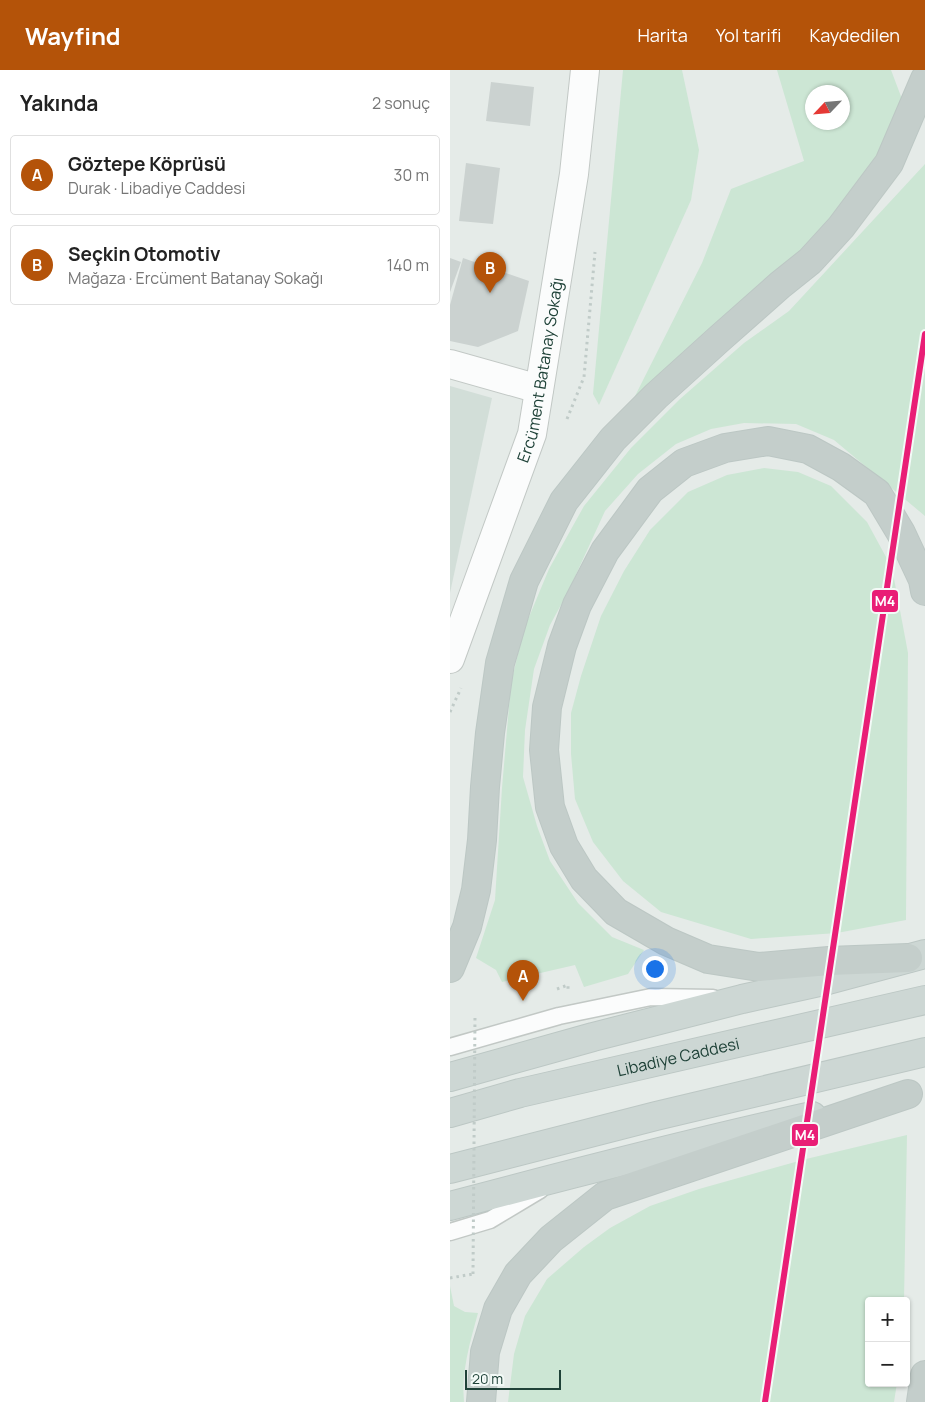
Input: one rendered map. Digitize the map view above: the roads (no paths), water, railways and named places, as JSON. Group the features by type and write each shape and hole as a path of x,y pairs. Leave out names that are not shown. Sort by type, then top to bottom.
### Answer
{"highway":[{"path":"450,968 467,927 476,890 482,840 490,733 500,663 524,581 564,502 613,439 656,396 780,285 810,261 841,226 889,163 925,79"},
{"path":"917,956 759,967 708,959 666,941 616,912 584,880 564,846 550,808 544,750 547,707 562,646 577,605 605,551 650,490 684,463 725,448 768,441 808,448 841,467 877,493 901,533 923,580 925,591"},
{"path":"481,1402 485,1352 498,1309 518,1274 551,1239 605,1196 916,1092"},
{"path":"921,1402 925,1375"}],"main road":[{"path":"450,1077 593,1037 742,999 828,980 917,956"},
{"name":"Libadiye Caddesi","path":"450,1113 520,1093 917,1002"},
{"path":"450,1169 656,1116 916,1054"},
{"path":"450,1206 731,1134 916,1092"}],"street":[{"name":"Ercüment Batanay Sokağı","path":"450,659 532,434 574,174 585,70"},
{"path":"450,364 540,389"}],"lane":[{"path":"450,1047 560,1016 652,997 742,999"},
{"path":"450,1232 490,1220 567,1175"}],"place":[{"name":"Seçkin Otomotiv","path":"490,293"},
{"name":"Göztepe Köprüsü","path":"523,1001"}]}
